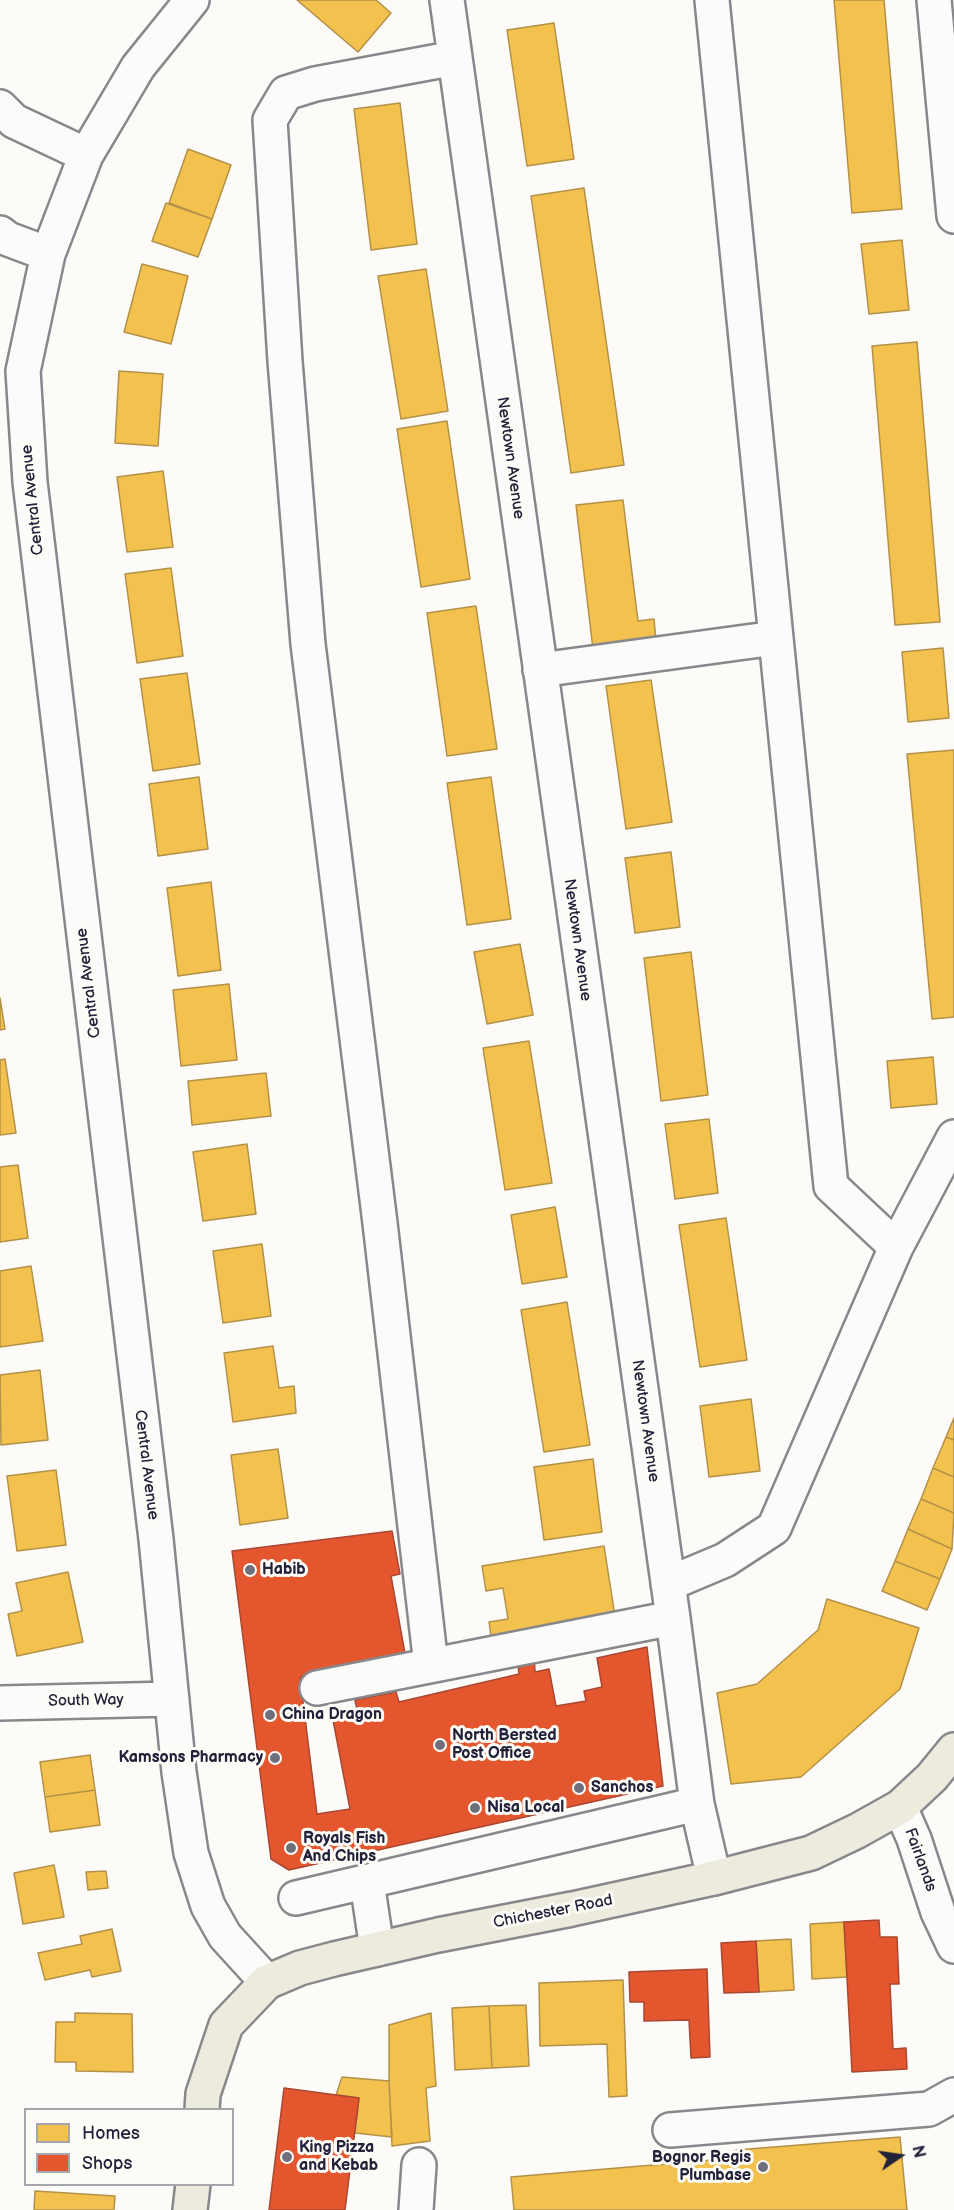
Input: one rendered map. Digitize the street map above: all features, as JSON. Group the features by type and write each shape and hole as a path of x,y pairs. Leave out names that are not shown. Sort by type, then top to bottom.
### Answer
{"main road":[{"name":"Chichester Road","path":"202,2108 203,2094 226,2025 267,1982 300,1968 377,1949 714,1878 811,1852 857,1831 900,1807 932,1777 954,1750"},
{"path":"190,2210 193,2186"}],"street":[{"name":"Central Avenue","path":"192,0 138,67 86,155 48,254 23,371 30,482 156,1539 179,1772 191,1853 208,1906 225,1936 267,1982"},
{"name":"Newtown Avenue","path":"447,0 697,1804 714,1878"},
{"path":"712,0 831,1186 896,1247"},
{"path":"933,0 954,216"},
{"path":"431,1665 380,1223 308,644 285,361 270,120 286,93 315,84 455,58"},
{"path":"0,107 14,122 14,133 86,155"},
{"path":"0,233 8,239 48,254"},
{"path":"540,670 775,638"},
{"path":"668,1584 725,1560 774,1528 896,1247 954,1137"},
{"path":"317,1688 673,1618"},
{"name":"South Way","path":"0,1703 172,1699"},
{"path":"296,1898 697,1804"},
{"name":"Fairlands","path":"900,1807 914,1839 938,1912 954,1947"},
{"path":"367,1882 377,1949"},
{"path":"670,2130 929,2109 954,2096"},
{"path":"416,2210 419,2165"}],"building: Homes":[{"path":"297,0 376,0 391,13 358,52"},
{"path":"834,0 884,0 902,209 852,213"},
{"path":"554,23 574,159 527,166 507,30"},
{"path":"400,103 417,244 371,250 354,109"},
{"path":"188,149 231,165 212,219 169,203"},
{"path":"584,188 624,465 571,473 531,196"},
{"path":"166,203 212,219 198,257 152,241"},
{"path":"902,240 909,310 869,314 861,244"},
{"path":"142,264 188,276 171,344 124,332"},
{"path":"426,269 448,411 401,419 378,276"},
{"path":"917,342 940,622 895,625 872,346"},
{"path":"119,371 163,374 158,446 115,443"},
{"path":"447,421 470,579 421,587 397,429"},
{"path":"163,471 173,547 127,552 117,477"},
{"path":"623,500 638,621 654,619 657,651 594,658 576,505"},
{"path":"171,568 183,656 137,663 125,574"},
{"path":"476,606 497,749 447,756 427,613"},
{"path":"943,648 949,718 908,722 902,652"},
{"path":"187,673 200,764 153,771 140,679"},
{"path":"651,680 672,822 626,829 606,686"},
{"path":"954,750 954,1017 932,1019 907,754"},
{"path":"199,777 208,849 158,856 149,784"},
{"path":"491,777 511,919 467,925 447,783"},
{"path":"671,852 680,927 635,933 625,858"},
{"path":"211,882 221,970 178,976 167,888"},
{"path":"520,944 533,1015 487,1024 474,952"},
{"path":"691,952 708,1095 661,1101 644,958"},
{"path":"229,984 237,1060 181,1066 173,990"},
{"path":"0,998 5,1029 0,1030"},
{"path":"529,1041 552,1183 505,1190 483,1048"},
{"path":"933,1057 937,1104 891,1108 887,1061"},
{"path":"5,1059 16,1133 0,1135 0,1060"},
{"path":"266,1073 271,1116 192,1125 188,1081"},
{"path":"709,1119 718,1193 675,1199 665,1124"},
{"path":"247,1144 256,1214 203,1221 193,1152"},
{"path":"18,1165 28,1238 0,1242 0,1167"},
{"path":"555,1207 567,1277 522,1284 511,1215"},
{"path":"726,1218 747,1360 700,1367 679,1225"},
{"path":"262,1244 271,1316 223,1323 213,1251"},
{"path":"31,1266 43,1341 0,1347 0,1271"},
{"path":"567,1302 590,1445 544,1452 521,1310"},
{"path":"273,1346 279,1388 294,1386 296,1413 233,1422 224,1353"},
{"path":"40,1370 48,1440 1,1445 0,1375"},
{"path":"751,1399 760,1471 709,1477 700,1406"},
{"path":"954,1418 954,1440 946,1437"},
{"path":"946,1437 954,1440 954,1477 933,1468"},
{"path":"278,1449 288,1518 240,1525 231,1455"},
{"path":"593,1459 602,1532 544,1540 534,1467"},
{"path":"933,1468 954,1477 954,1513 921,1499"},
{"path":"56,1470 66,1545 17,1551 7,1476"},
{"path":"921,1499 954,1513 952,1549 908,1529"},
{"path":"908,1529 952,1549 940,1579 895,1561"},
{"path":"604,1546 615,1616 491,1636 489,1622 508,1619 503,1588 486,1591 482,1566"},
{"path":"895,1561 940,1579 927,1610 882,1591"},
{"path":"68,1572 83,1642 17,1656 8,1614 22,1611 16,1583"},
{"path":"827,1599 919,1628 900,1689 801,1777 731,1784 717,1693 757,1684 818,1630"},
{"path":"90,1755 95,1790 45,1797 40,1762"},
{"path":"95,1790 100,1825 50,1832 45,1797"},
{"path":"54,1865 64,1917 23,1924 14,1873"},
{"path":"106,1871 108,1888 88,1890 86,1872"},
{"path":"844,1922 847,1977 812,1979 810,1924"},
{"path":"112,1929 121,1971 92,1977 90,1970 45,1980 38,1953 82,1944 80,1936"},
{"path":"791,1939 794,1990 759,1992 756,1941"},
{"path":"623,1980 627,2096 609,2097 607,2044 540,2046 539,1983"},
{"path":"526,2005 529,2066 492,2068 489,2006"},
{"path":"489,2006 492,2068 455,2070 452,2008"},
{"path":"75,2013 132,2014 133,2072 76,2071 76,2062 55,2062 56,2022 75,2022"},
{"path":"431,2013 436,2086 426,2088 430,2141 392,2146 389,2025"},
{"path":"342,2077 389,2081 392,2137 355,2133 359,2098 336,2095"},
{"name":"Bognor Regis Plumbase","path":"900,2137 907,2210 514,2210 511,2177 736,2158 736,2150"},
{"path":"35,2191 115,2196 114,2210 34,2210"}],"building: Shops":[{"path":"392,1531 400,1574 391,1576 406,1659 300,1677 317,1814 350,1809 333,1720 358,1714 355,1700 396,1692 399,1702 519,1674 517,1657 534,1654 535,1672 549,1669 556,1706 586,1701 584,1691 602,1687 597,1658 647,1647 663,1786 289,1870 271,1859 232,1551"},
{"path":"879,1920 880,1937 897,1937 899,1984 890,1984 893,2049 906,2048 907,2069 852,2072 844,1922"},
{"path":"756,1941 759,1992 724,1993 721,1943"},
{"path":"707,1969 710,2057 691,2058 689,2020 644,2021 644,2002 630,2002 629,1972"},
{"path":"284,2088 359,2098 345,2210 269,2210"}],"place":[{"name":"Habib","path":"250,1570"},
{"name":"China Dragon","path":"270,1715"},
{"name":"North Bersted Post Office","path":"440,1745"},
{"name":"Kamsons Pharmacy","path":"275,1758"},
{"name":"Sanchos","path":"579,1788"},
{"name":"Nisa Local","path":"475,1808"},
{"name":"Royals Fish And Chips","path":"291,1848"},
{"name":"King Pizza and Kebab","path":"287,2157"},
{"name":"Bognor Regis Plumbase","path":"763,2167"}]}
